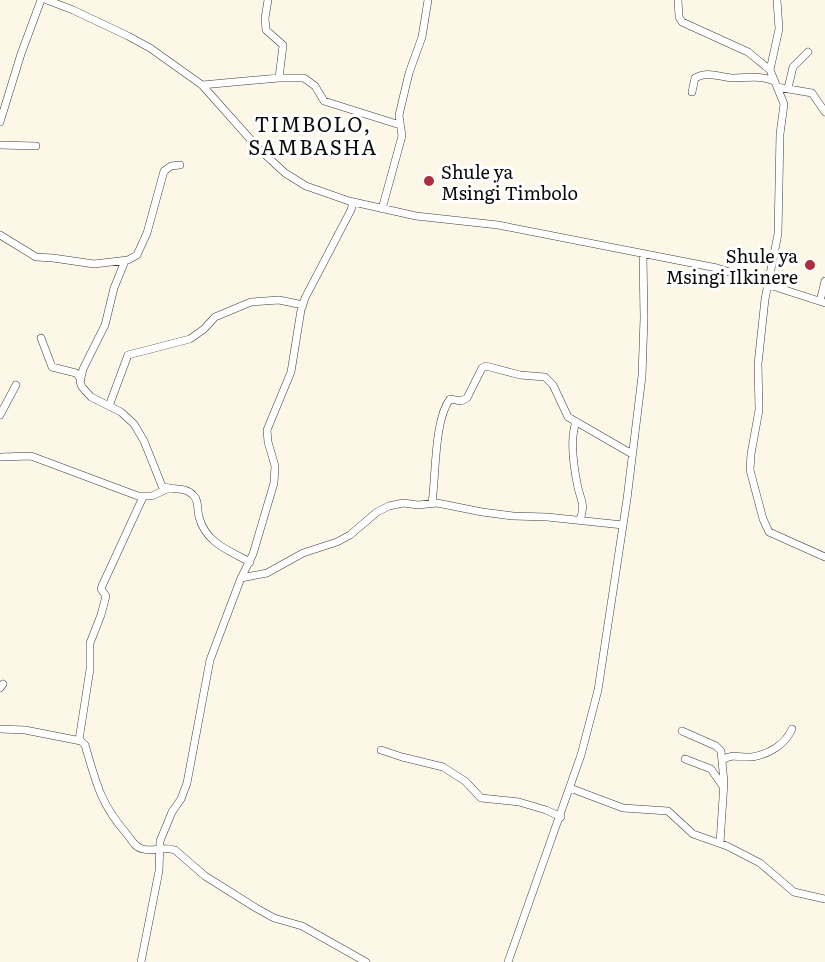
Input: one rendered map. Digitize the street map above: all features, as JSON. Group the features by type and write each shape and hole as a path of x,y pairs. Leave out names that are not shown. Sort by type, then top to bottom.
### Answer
{"street":[{"path":"0,122 41,0"},
{"path":"47,0 99,22 142,44 202,85 259,149 285,173 306,186 382,209 429,218 498,225 727,270 767,286 822,302 825,281"},
{"path":"268,0 265,18 267,30 283,45 279,78"},
{"path":"382,209 402,136 399,115 409,73 422,37 428,0"},
{"path":"678,0 679,17 682,22 748,52 770,69"},
{"path":"777,0 779,29 770,69 784,104 780,134 778,234 767,286 758,364 759,410 751,454 752,479 769,532 825,557"},
{"path":"788,88 794,68 808,52"},
{"path":"692,92 695,78 706,74 732,78 760,76 775,84 815,95 825,112"},
{"path":"202,85 294,77 307,79 315,86 324,101 400,125"},
{"path":"0,145 36,146"},
{"path":"0,235 36,257 94,264 133,258 139,251 147,233 164,171 171,166 180,165"},
{"path":"141,962 159,871 158,848 162,834 187,783 210,660 241,578 250,562 275,478 275,466 267,430 291,372 303,305 353,202"},
{"path":"508,962 561,817 581,755 598,690 623,525 642,376 643,255"},
{"path":"125,261 114,288 105,325 83,369 82,387 134,424 144,441 161,483 169,488 185,490 197,499 201,523 212,540 250,562"},
{"path":"109,406 128,355 190,339 215,317 251,302 279,300 303,305"},
{"path":"41,338 52,367 76,373 81,380"},
{"path":"432,503 439,434 446,404 450,399 461,401 467,398 483,367 520,375 545,377 553,385 565,412 576,422 632,454"},
{"path":"0,416 16,385"},
{"path":"576,422 573,431 575,461 583,503 580,520"},
{"path":"0,457 31,456 143,497 169,488"},
{"path":"79,740 90,669 90,643 106,596 101,589 143,497"},
{"path":"241,578 267,573 303,553 338,542 377,512 403,503 423,505 432,503 513,516 623,525"},
{"path":"0,729 79,740 84,745 98,790 110,813 137,846 143,849 175,850 205,876 255,908 274,918 302,926 366,962"},
{"path":"723,760 732,756 754,756 779,746 792,729"},
{"path":"682,731 720,748 723,760 723,787 720,843"},
{"path":"381,750 443,767 465,781 481,798 519,802 561,817"},
{"path":"685,759 711,769 718,776 723,787"},
{"path":"570,788 623,808 668,811 693,834 720,843 760,863 794,892 825,899"}],"place":[{"name":"Shule ya Msingi Timbolo","path":"429,181"},
{"name":"Shule ya Msingi Ilkinere","path":"810,265"}],"district":[{"name":"TIMBOLO, SAMBASHA","path":"313,134"}]}
